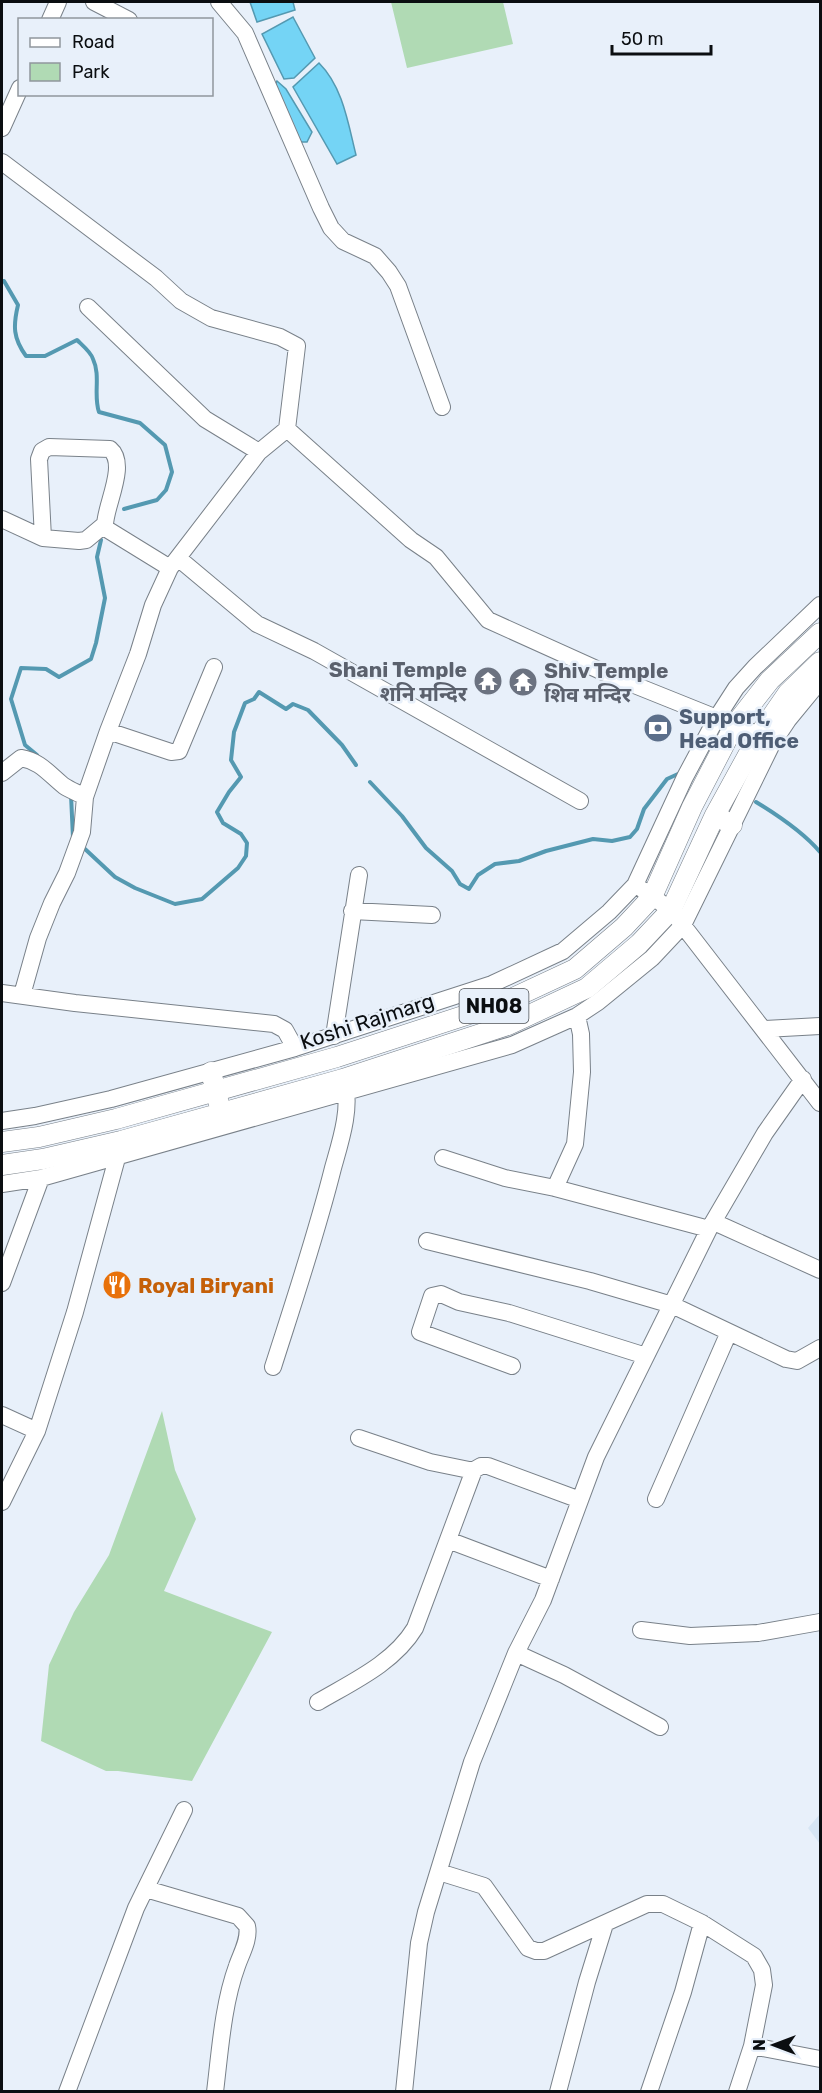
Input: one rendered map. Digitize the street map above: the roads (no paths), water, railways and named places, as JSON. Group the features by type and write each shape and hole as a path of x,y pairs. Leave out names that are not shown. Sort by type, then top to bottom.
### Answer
{"main road":[{"name":"Koshi Rajmarg","path":"2,1142 39,1137 94,1124 216,1092 367,1048 500,1004 575,969 624,927 652,897 692,807 734,726 770,680 820,633"},
{"name":"NH08","path":"2,1165 54,1157 223,1120 345,1085 508,1025 587,988 639,944 670,910 715,815 759,735 788,693 820,662"},
{"path":"715,815 732,825"},
{"path":"211,1072 223,1120"}],"street":[{"path":"51,18 58,2"},
{"path":"219,2 244,33 331,228 343,240 375,256 398,286 442,407"},
{"path":"104,8 125,18"},
{"path":"2,128 18,92"},
{"path":"2,162 156,278 181,301 211,318 280,337 297,346 287,429 259,452 174,563 153,606 138,654 108,731 76,792 82,832 38,939 22,996"},
{"path":"88,307 205,419 259,452"},
{"path":"287,429 411,540 436,557 488,620 716,719 759,735"},
{"path":"2,519 43,538 86,540 104,525 115,490 116,457 113,451 104,448 49,447 42,451 39,459 43,538"},
{"path":"104,525 174,563 257,624 314,651 580,801"},
{"path":"2,1121 78,1106 295,1048 492,984 563,951 609,912 635,885 685,777 716,719 736,688 820,605"},
{"path":"108,731 171,752 179,751 214,667"},
{"path":"273,1367 318,1227 343,1130 345,1085 512,1045 577,1016 652,958 683,926 772,744 788,720 820,681"},
{"path":"2,773 21,758 30,759 76,792"},
{"path":"334,1036 359,875"},
{"path":"635,885 670,910 765,1029 820,1103"},
{"path":"352,911 432,915"},
{"path":"2,993 274,1024 285,1030 295,1048"},
{"path":"555,1188 575,1144 582,1072 581,1034 577,1016"},
{"path":"765,1029 820,1026"},
{"path":"404,2091 419,1943 426,1912 472,1762 516,1653 543,1600 596,1457 711,1225 765,1133 803,1079"},
{"path":"2,1184 41,1178 117,1158 223,1120"},
{"path":"2,1502 37,1431 75,1312 117,1158"},
{"path":"444,1158 505,1178 711,1225 820,1270"},
{"path":"2,1283 41,1178"},
{"path":"427,1241 590,1281 672,1305 791,1361 797,1361 820,1348"},
{"path":"512,1366 420,1332 432,1296 441,1294 459,1302 509,1313 646,1356"},
{"path":"656,1499 729,1332"},
{"path":"2,1415 37,1431"},
{"path":"359,1438 430,1462 474,1471"},
{"path":"318,1702 364,1675 410,1638 474,1471 481,1466 488,1466 580,1500"},
{"path":"448,1540 551,1579"},
{"path":"641,1630 690,1636 724,1635 758,1633 820,1622"},
{"path":"516,1653 564,1675 660,1727"},
{"path":"67,2091 136,1908 184,1810"},
{"path":"439,1872 484,1886 528,1948 536,1951 544,1950 647,1904 663,1904 702,1923 754,1956 762,1970 764,1985 752,2046 737,2091"},
{"path":"146,1889 238,1916 247,1926 247,1938 233,1977 215,2091"},
{"path":"649,2091 683,1992 702,1923"},
{"path":"558,2091 605,1924"},
{"path":"752,2046 820,2059"}],"water":[{"path":"250,2 293,2 295,10 257,22"},
{"path":"293,17 315,58 294,78 284,79 262,34"},
{"path":"319,63 339,94 356,155 337,164 293,87"},
{"path":"277,81 286,89 312,132 307,142 301,142 273,90"}],"waterway":[{"path":"2,281 18,305 15,332 26,356 45,356 77,340 90,354 95,365 99,412 140,423 165,445 172,472 166,490 157,500 124,509"},
{"path":"37,755 25,745 11,699 21,668 46,669 59,677 91,659 105,598 97,557 101,540"},
{"path":"85,849 115,877 135,888 175,904 202,899 238,868 246,856 247,843 241,834 223,823 217,812 241,777 231,760 234,732 245,703 254,699 259,692 286,709 293,704 308,710 342,745 356,765"},
{"path":"370,782 402,816 426,848 452,871 460,884 469,889 478,875 495,864 519,861 546,851 593,839 612,841 630,837 637,829 644,809 667,779 678,774"},
{"path":"71,795 73,838"},
{"path":"756,802 790,825 820,852"}],"place":[{"name":"Shani Temple शनि मन्दिर","path":"488,681"},
{"name":"Shiv Temple शिव मन्दिर","path":"523,682"},
{"name":"Support, Head Office","path":"658,728"},
{"name":"Royal Biryani","path":"117,1285"}]}
